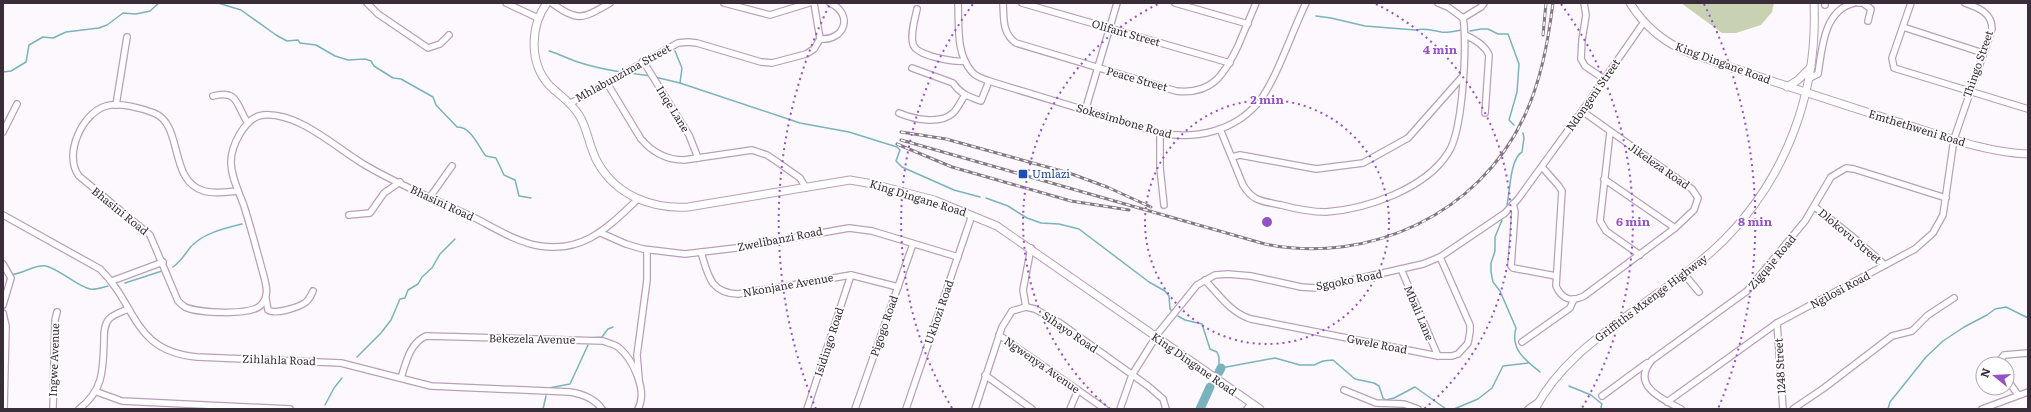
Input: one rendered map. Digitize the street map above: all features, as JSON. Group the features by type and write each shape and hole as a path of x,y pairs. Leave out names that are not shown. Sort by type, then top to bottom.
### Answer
{"street":[{"path":"367,3 378,14 430,49 440,44 449,35"},
{"path":"506,3 538,18"},
{"name":"King Dingane Road","path":"547,3 538,18 534,41 537,63 548,84 571,103 580,117 598,163 608,177 637,200 666,206 688,207 850,180 862,181 934,200 997,226 1031,248 1156,337 1249,406 1260,409"},
{"path":"552,3 567,13 580,17 592,14 610,3"},
{"path":"724,3 770,15 809,3"},
{"path":"814,3 820,39 829,40 834,38 844,23 842,13 830,3"},
{"name":"Sokesimbone Road","path":"958,3 959,40 965,61 973,73 989,81 1160,133 1189,136 1202,135 1220,129 1248,113 1259,102 1306,3"},
{"name":"Peace Street","path":"1003,3 1006,34 1016,43 1098,68 1187,92 1213,84 1222,75 1230,63 1256,3"},
{"name":"Olifant Street","path":"1022,3 1230,63"},
{"path":"1085,111 1117,3"},
{"path":"1175,3 1248,24"},
{"path":"1220,129 1248,193 1259,200 1303,210 1322,212 1382,201 1429,174 1438,167 1448,153 1452,146 1458,124 1465,35 1463,18 1448,7 1438,3"},
{"path":"1463,18 1482,7 1484,3"},
{"path":"1584,3 1586,15 1581,59 1585,66 1604,79"},
{"name":"King Dingane Road","path":"1630,3 1644,22 1675,48 1807,94"},
{"name":"Griffiths Mxenge Highway","path":"1535,409 1548,385 1576,354 1684,274 1726,238 1757,201 1784,155 1807,94 1814,44 1814,3"},
{"path":"1810,78 1818,74 1824,40 1830,22 1838,12 1854,3"},
{"path":"1858,3 1863,3 1871,9 1868,21"},
{"path":"1911,3 1892,58 1894,68 2028,109"},
{"name":"Thingo Street","path":"1954,139 1990,35 1992,23 1990,18 1983,10 1965,3"},
{"path":"917,9 912,42 916,50 949,60 965,61"},
{"name":"Ndongeni Street","path":"1542,167 1644,22"},
{"path":"1903,27 1984,53"},
{"path":"1465,35 1486,48 1489,55 1485,113"},
{"path":"116,105 127,37"},
{"name":"Mhlabunzima Street","path":"571,103 669,47 688,42 761,62 772,63 806,54 814,49 820,39"},
{"name":"Inqe Lane","path":"643,61 689,135 698,158"},
{"path":"1787,87 1798,80 1812,66"},
{"path":"912,68 953,83 956,89 965,95 982,100 989,81"},
{"path":"1232,157 1240,155 1316,169 1363,163 1375,158 1411,135 1462,77"},
{"path":"607,83 641,139 648,147 668,159 698,158 742,151 761,153 776,161 797,176 806,188"},
{"path":"213,96 227,93 232,95 248,124 238,138 232,157 232,171 263,273 266,286 268,310 274,313 304,304 309,299 313,291"},
{"name":"Emthethweni Road","path":"1807,94 1954,139 1999,151 2028,154"},
{"path":"899,113 923,121 949,116 959,106 965,95"},
{"path":"3,132 17,104"},
{"name":"Bhasini Road","path":"238,191 209,192 193,186 183,171 169,130 162,118 154,113 116,105 96,110 86,120 74,149 74,168 78,176 86,184 146,230 152,239 163,262 176,296 182,305 190,309 243,312 257,309 266,298"},
{"name":"Jikeleza Road","path":"1522,342 1570,308 1574,299 1584,296 1675,228 1694,210 1698,198 1695,192 1582,111"},
{"name":"Bhasini Road","path":"248,124 256,118 264,115 285,118 313,130 369,168 513,237 541,246 572,245 601,233 637,200"},
{"path":"1610,132 1600,214 1602,227 1640,255"},
{"path":"1160,133 1160,162 1164,206"},
{"name":"Ngilosi Road","path":"1667,402 1777,323 1915,249 1933,233 1943,215 1954,139"},
{"path":"430,197 452,166"},
{"path":"1542,167 1558,184 1562,191 1556,286 1558,292 1564,297 1574,299"},
{"name":"Sgqoko Road","path":"1120,409 1132,375 1156,337 1197,285 1205,280 1215,275 1228,274 1251,276 1301,287 1316,288 1401,270 1440,257 1505,212 1542,167"},
{"name":"Zigqaje Road","path":"1602,396 1747,291 1815,207 1831,176 1846,168 1862,170 1946,198"},
{"path":"1604,179 1675,228"},
{"path":"349,215 370,213 384,193 400,182"},
{"path":"1513,204 1515,212 1511,266 1513,268 1556,276"},
{"name":"Dlokovu Street","path":"1815,207 1885,265"},
{"name":"Zihlahla Road","path":"3,215 42,238 93,264 112,281 128,309 147,337 161,348 184,356 341,363 443,388 570,392 589,397 602,409"},
{"name":"Ukhozi Road","path":"906,409 972,215"},
{"name":"Zwelibanzi Road","path":"601,233 626,244 647,250 676,254 702,252 849,228 872,231 958,257"},
{"name":"Pigogo Road","path":"855,409 913,244"},
{"path":"975,409 999,335 1007,318 1012,312 1026,307 1023,290 1031,248"},
{"path":"639,379 640,372 637,355 647,280 647,250"},
{"name":"Nkonjane Avenue","path":"702,252 710,280 719,290 726,293 738,294 851,275 898,287"},
{"name":"Gwele Road","path":"1205,280 1233,310 1241,316 1438,356 1452,356 1458,354 1468,343 1470,325 1440,257"},
{"path":"112,281 163,262"},
{"path":"3,264 11,278 3,305"},
{"name":"Mbali Lane","path":"1401,270 1438,356"},
{"path":"1684,274 1699,292"},
{"name":"Isidingo Road","path":"807,409 851,275"},
{"path":"1793,409 1824,388 1892,336 1912,330 1928,315 1954,298"},
{"name":"Sihayo Road","path":"1026,307 1035,309 1060,323 1156,392 1163,399 1166,409"},
{"path":"79,409 97,392 102,369 106,326 111,317 128,309"},
{"name":"Ingwe Avenue","path":"53,409 55,320 57,312"},
{"path":"3,313 6,326 4,409"},
{"name":"1248 Street","path":"1777,323 1783,409"},
{"name":"Ngwenya Avenue","path":"999,335 1105,409"},
{"name":"Bekezela Avenue","path":"401,378 407,357 417,342 426,336 603,341 618,347 639,379 643,398 638,409"},
{"path":"2004,356 2028,353"},
{"path":"1652,360 1645,371 1646,385 1651,391 1667,402 1681,409"},
{"path":"985,375 1032,409"},
{"path":"1070,409 1078,390"},
{"path":"1344,390 1376,403 1404,404 1418,409"},
{"path":"97,392 122,400 290,409"},
{"path":"2015,392 2018,396"},
{"path":"1982,409 2027,394"},
{"path":"1528,409 1538,402"}],"green space":[{"path":"1681,3 1774,3 1772,12 1761,25 1736,33 1722,33"}],"waterway":[{"path":"3,72 11,71 26,62 29,45 43,37 53,38 66,32 99,28 107,25 123,13 136,14 150,11 159,3"},
{"path":"218,3 241,10 287,41 298,40 300,43 316,45 335,56 348,60 365,59 371,61 374,66 393,78 401,79 433,97 436,105 457,127 466,130 474,138 486,156 496,158 504,175 515,180 519,196 531,198"},
{"path":"1316,16 1365,26 1415,30 1425,29 1443,32 1461,30"},
{"path":"1470,31 1488,29 1498,34 1508,34 1519,64 1517,92 1509,120 1514,125"},
{"path":"549,51 577,62 621,72"},
{"path":"675,51 682,68 680,83"},
{"path":"629,73 651,76"},
{"path":"655,77 680,83 800,123 849,132 897,147 900,150 896,161 902,167 954,190 980,197"},
{"path":"1507,205 1513,168 1515,161 1522,152 1524,138 1523,133"},
{"path":"986,198 1008,206 1027,218 1041,223 1059,224 1079,229 1149,282 1165,291 1169,296 1170,309 1173,312"},
{"path":"1502,220 1495,237 1495,251 1491,263 1493,282 1500,291 1516,328 1515,342 1517,348 1524,358 1540,372"},
{"path":"173,267 200,239 213,232 242,224"},
{"path":"357,357 381,333 391,320 400,299 405,298 408,290 418,284 422,277 432,268 440,254 455,239"},
{"path":"10,275 38,266 46,266 58,271 85,288 95,289 108,286"},
{"path":"125,283 162,271"},
{"path":"1888,409 1890,402 1926,357 1943,341 1964,327 1995,309 2006,307 2028,318"},
{"path":"1178,316 1185,320 1202,324 1210,349 1217,352 1219,357 1219,366 1221,368 1275,358 1300,365 1314,365 1323,361 1333,360 1355,379 1374,383 1379,386 1383,398 1386,400 1394,398 1415,387 1446,409"},
{"path":"590,338 602,337 608,329 613,327"},
{"path":"549,388 570,384 588,345"},
{"path":"1454,409 1478,399 1492,388 1503,366 1528,363"},
{"path":"1219,372 1221,368"},
{"path":"325,405 334,388 342,378"},
{"path":"1569,386 1591,395 1602,404 1602,409"},
{"path":"1200,409 1210,387"},
{"path":"543,409 546,396"},
{"path":"1613,409 1619,409"}],"railway":[{"path":"1543,35 1546,3"},
{"path":"901,140 1265,244 1304,249 1343,247 1381,239 1417,225 1450,205 1479,181 1504,151 1524,117 1530,103 1543,61 1553,3"},
{"path":"901,132 946,139 1069,173 1107,187 1151,207"},
{"path":"897,144 952,167 1071,201 1129,210"}],"place":[{"name":"Umlazi","path":"1023,174"}]}
